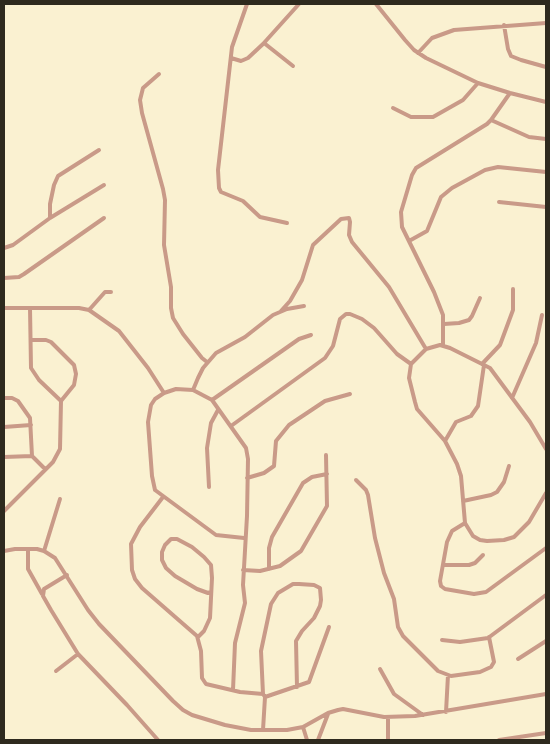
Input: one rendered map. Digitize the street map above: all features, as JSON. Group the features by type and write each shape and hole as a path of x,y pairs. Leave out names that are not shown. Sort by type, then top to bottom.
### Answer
{"street":[{"path":"247,4 233,41 218,170 220,190 243,201 260,217 287,223"},
{"path":"231,58 243,61 264,43 299,4"},
{"path":"376,4 404,40 418,53 478,83 546,102"},
{"path":"418,53 432,38 442,33 461,29 546,23"},
{"path":"504,25 511,56 546,67"},
{"path":"264,43 294,66"},
{"path":"159,74 143,88 140,100 165,200 164,245 171,308 173,318 182,334 207,362"},
{"path":"393,108 411,117 433,117 463,100 478,83"},
{"path":"443,345 444,324 440,307 401,224 400,215 414,170 422,163 492,120 510,93"},
{"path":"492,120 529,137 546,139"},
{"path":"50,218 50,204 58,176 99,150"},
{"path":"409,241 427,231 441,197 452,188 485,170 498,167 546,172"},
{"path":"4,248 13,245 50,218 104,185"},
{"path":"499,202 546,207"},
{"path":"4,278 19,277 24,274 104,218"},
{"path":"281,311 302,280 313,245 342,219 349,218 349,235 352,242 388,286 426,349"},
{"path":"445,441 456,422 471,416 478,406 483,364 500,345 513,310 513,289"},
{"path":"89,310 105,292 111,292"},
{"path":"444,324 469,320 480,298"},
{"path":"194,390 207,362 216,354 247,336 268,318 281,311 304,306"},
{"path":"4,308 79,308 89,310 119,331 148,368 164,393"},
{"path":"30,308 32,370 61,401"},
{"path":"231,426 325,358 334,346 340,319 345,314 350,314 368,324 381,334 397,354 411,364"},
{"path":"512,398 536,343 542,315"},
{"path":"212,400 299,339 311,335"},
{"path":"4,512 44,469 53,462 60,449 61,401 74,386 76,374 74,365 51,342 31,340"},
{"path":"546,450 530,422 492,371 483,364 443,345 434,345 426,349 411,364 409,378 416,406 445,441 460,471 465,523 469,531 480,540 496,541 510,539 519,533 529,522 546,493"},
{"path":"233,690 235,643 245,603 243,570 247,478 246,448 212,400 194,390 176,390 164,393 155,399 148,422 155,490 216,535 244,538"},
{"path":"247,478 264,473 274,466 276,441 289,425 325,401 350,394"},
{"path":"4,398 12,398 18,401 28,414 31,425 32,456 44,469"},
{"path":"209,487 207,448 211,423 218,410"},
{"path":"4,427 31,425"},
{"path":"243,570 255,572 280,566 299,554 327,506 326,455"},
{"path":"4,457 32,456"},
{"path":"463,501 491,496 497,492 504,482 509,466"},
{"path":"269,569 269,548 272,537 303,483 312,477 327,474"},
{"path":"356,480 366,490 368,495 375,538 384,573 394,599 399,630 403,636 427,661 441,673 448,676 480,672 491,667 494,657 489,638"},
{"path":"163,497 134,535 131,544 132,570 135,579 142,588 198,638 204,683 243,693 264,696 309,682 329,627"},
{"path":"44,551 60,499"},
{"path":"465,523 458,526 450,534 446,544 440,582 443,588 464,593 480,594 492,589 546,548"},
{"path":"198,638 204,631 210,618 212,573 210,563 180,540 171,539 162,552 162,560 166,568 174,576 198,590 211,592"},
{"path":"28,548 28,568 65,636 78,654 158,740"},
{"path":"4,551 28,548 44,551 55,558 98,624 183,710 230,727 248,730 287,730 303,727 328,713 343,710 388,718 446,712 546,694"},
{"path":"443,565 469,566 483,555"},
{"path":"42,594 45,587 67,575"},
{"path":"263,730 264,696 260,651 271,604 278,593 293,584 314,585 320,588 321,600 314,618 296,641 297,687"},
{"path":"442,640 460,642 489,638 546,595"},
{"path":"518,659 546,641"},
{"path":"56,671 78,654"},
{"path":"380,670 394,694 423,715"},
{"path":"446,712 448,676"},
{"path":"318,740 328,713"},
{"path":"388,718 388,740"},
{"path":"303,727 307,740"},
{"path":"499,740 546,733"}]}
